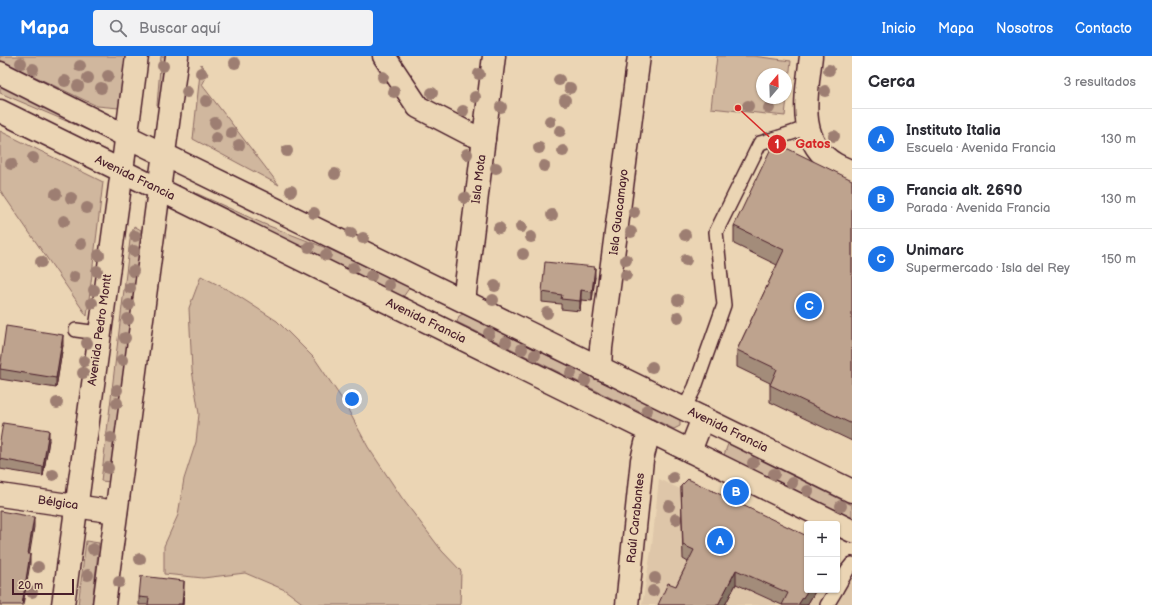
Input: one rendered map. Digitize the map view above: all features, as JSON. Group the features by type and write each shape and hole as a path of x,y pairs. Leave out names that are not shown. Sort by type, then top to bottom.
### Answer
{"main road":[{"name":"Avenida Pedro Montt","path":"63,605 137,56"},
{"path":"104,605 176,56"},
{"path":"384,56 418,107 468,133 484,139"},
{"name":"Isla Mota","path":"464,301 494,56"},
{"name":"Isla Guacamayo","path":"600,368 601,348 639,56"},
{"path":"811,56 805,107 808,127 817,147 825,156 834,164 852,172"},
{"name":"Avenida Francia","path":"0,73 852,491"},
{"name":"Avenida Francia","path":"0,111 852,531"},
{"path":"428,323 442,290"},
{"path":"690,451 694,414"},
{"name":"Raúl Carabantes","path":"627,605 642,460 649,431"},
{"name":"Bélgica","path":"0,495 116,512"}],"lane":[{"path":"694,414 695,387 724,305 716,232 760,143 793,134 808,127"},
{"path":"76,330 99,333"},
{"path":"840,583 852,564"},
{"path":"827,605 834,593"}],"shaded area":[{"path":"0,56 128,56 119,108 97,106 0,60"},
{"path":"161,56 167,56 160,106 157,105"},
{"path":"717,56 753,56 791,61 790,68 756,68 756,104 786,104 785,116 711,108"},
{"path":"201,64 208,74 202,85 279,185 193,139"},
{"path":"0,86 99,131 97,134 0,93"},
{"path":"0,131 103,182 87,316 0,190"},
{"path":"189,190 264,224 326,248 410,287 403,297 188,193"},
{"path":"134,226 141,230 138,294 111,482 101,481 130,240"},
{"path":"201,276 232,292 277,321 315,359 344,402 368,447 402,498 442,551 461,571 460,605 305,605 285,590 245,573 203,578 164,574 164,546 178,515 184,479 196,442 199,414 192,370 189,308"},
{"path":"463,314 680,420 680,426 674,429 457,322 459,316"},
{"path":"728,444 852,505 852,518 724,455"},
{"path":"659,479 804,549 804,593 840,593 840,566 852,572 852,605 642,605 652,545"},
{"path":"86,541 99,543 92,605 78,605"}],"building":[{"path":"774,142 852,180 852,424 770,385 777,369 737,350 784,250 734,226"},
{"path":"545,262 595,267 592,292 581,290 580,301 561,299 562,295 542,292"},
{"path":"6,326 63,335 56,378 0,369"},
{"path":"3,423 49,430 43,467 0,459 0,441"},
{"path":"688,479 804,535 804,593 806,593 798,605 782,605 788,593 736,570 718,605 658,605 668,583 676,586 694,550 683,545 681,486"},
{"path":"0,511 34,517 22,605 0,605"},
{"path":"141,576 184,581 182,604 148,605 149,598 139,597"}],"place":[{"name":"Gatos","path":"738,108"},
{"name":"Unimarc","path":"809,306"},
{"name":"Francia alt. 2690","path":"736,492"},
{"name":"Instituto Italia","path":"720,541"}]}
